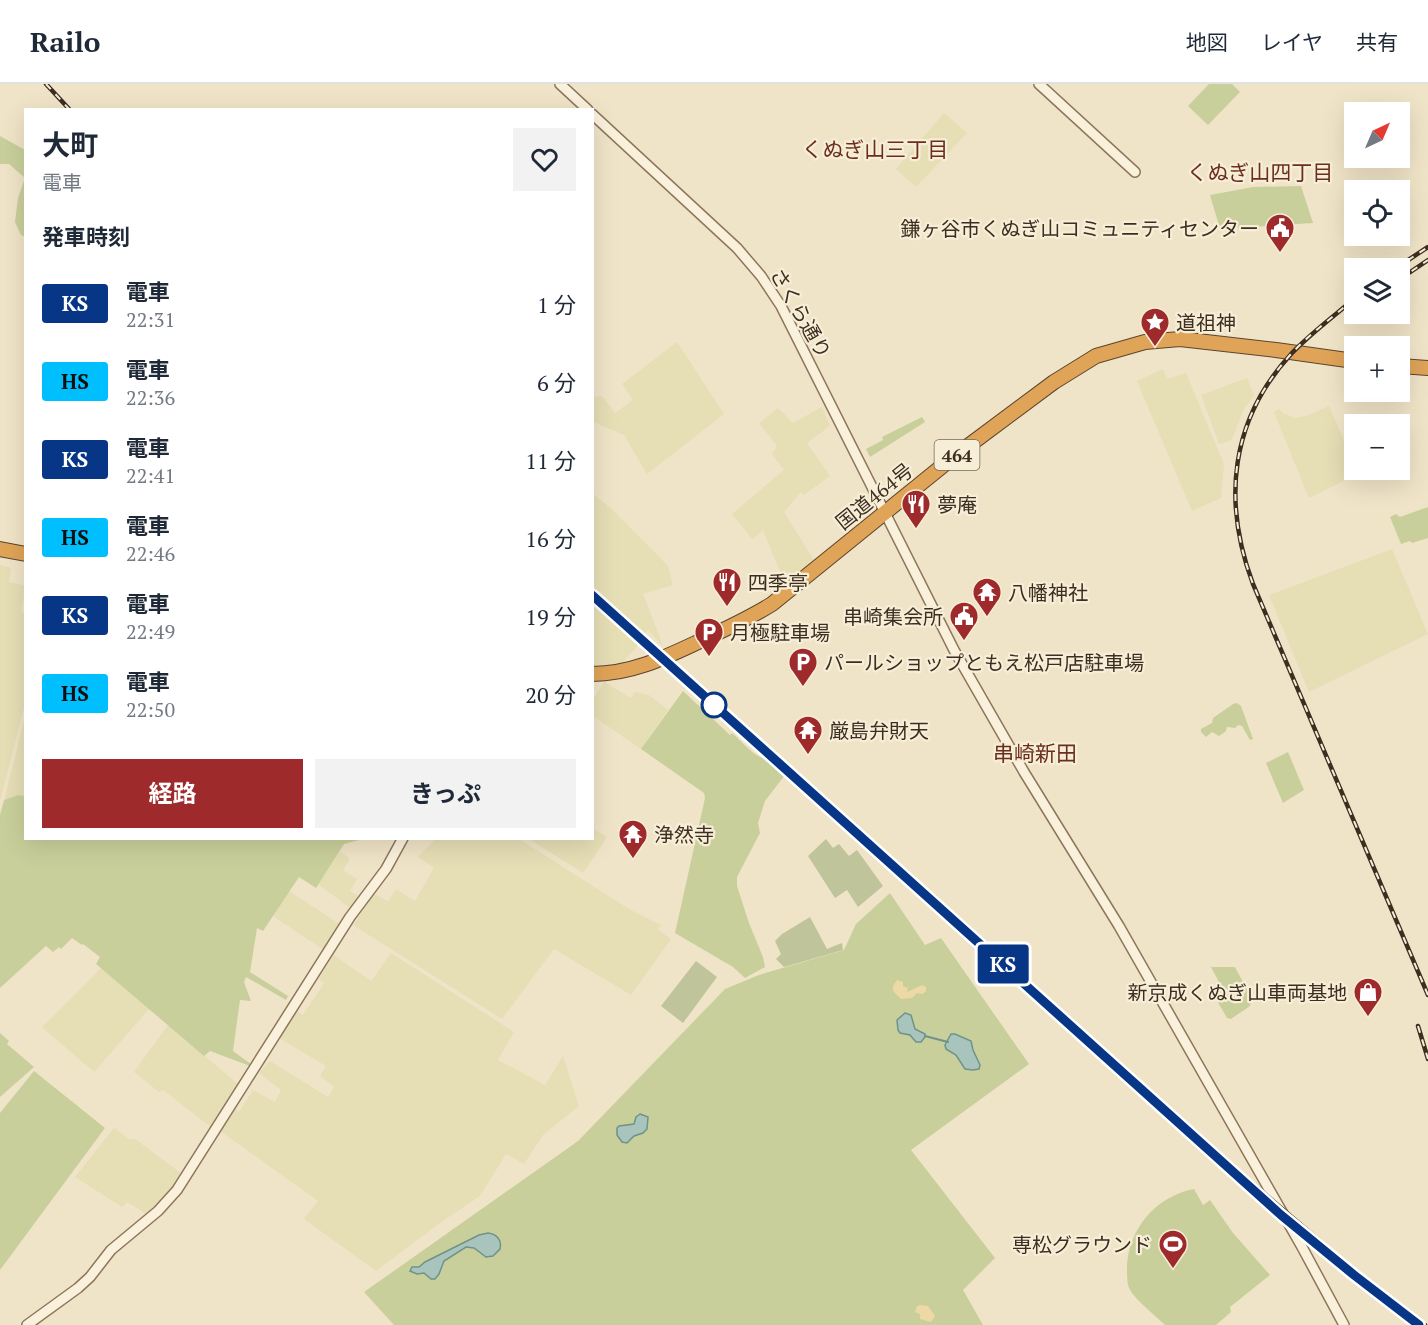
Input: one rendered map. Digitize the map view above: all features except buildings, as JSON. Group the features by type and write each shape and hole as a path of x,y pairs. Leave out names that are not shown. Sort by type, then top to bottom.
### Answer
{"highway":[{"name":"国道464号","path":"594,674 630,669 654,662 748,619 782,598 884,512 976,440 1070,370 1096,356 1145,342 1188,340 1344,360"},
{"path":"1410,367 1428,368"},
{"path":"0,549 24,554"}],"street":[{"path":"560,84 586,108"},
{"path":"1039,84 1135,172"},
{"name":"さくら通り","path":"594,116 730,242 761,276 782,306 962,664 1024,772 1119,926 1344,1325"},
{"path":"27,1325 78,1288 90,1277 111,1250 158,1211 177,1190 350,917 386,869 402,840"}],"shaded area":[{"path":"944,113 967,133 916,187 896,169"},
{"path":"677,342 724,414 647,474 624,435 594,422 594,397 602,396 615,413 633,400 622,384"},
{"path":"1163,369 1167,379 1186,373 1224,464 1221,498 1192,511 1137,381"},
{"path":"1247,378 1254,395 1243,411 1233,437 1230,441 1219,444 1201,395"},
{"path":"1329,406 1344,441 1345,480 1309,498 1274,412 1279,409 1294,418 1306,416"},
{"path":"822,407 830,426 807,443 830,476 804,495 801,492 784,512 814,560 785,583 763,531 752,539 732,514 784,470 772,454 777,446 759,423 778,408 793,423"},
{"path":"594,495 614,511 668,566 673,585 643,594 663,646 648,630 644,634 594,587"},
{"path":"1392,549 1428,634 1309,692 1269,595"},
{"path":"0,565 11,568 9,582 24,586 21,612 24,613 24,708 0,801"},
{"path":"594,604 638,645 622,663 594,666"},
{"path":"604,682 631,698 635,692 649,695 668,710 641,749 594,717 594,698"},
{"path":"24,720 24,796 18,795 4,800"},
{"path":"594,830 607,837 583,873 531,840 594,840"},
{"path":"434,840 521,840 629,909 661,925 658,930 671,939 631,995 554,949 502,1019 353,925 374,894 388,901 396,889 415,901 434,868 418,857"},
{"path":"340,851 350,859 343,870 357,879 350,891 358,896 350,908 318,884"},
{"path":"289,891 341,925 324,950 273,916"},
{"path":"391,953 514,1032 498,1060 545,1085 563,1056 579,1106 543,1135 524,1164 506,1154 480,1196 376,1271 304,1219 318,1201 220,1131 234,1109 239,1112 253,1090 275,1102 281,1090 259,1073 270,1061 328,1097 334,1087 320,1076 326,1066 279,1038 297,1011 303,1015 324,983 319,979 334,955 371,981"},
{"path":"101,968 149,1009 94,1072 42,1027"},
{"path":"168,1025 238,1084 211,1127 163,1090 159,1092 134,1072"},
{"path":"114,1128 129,1139 135,1139 182,1174 166,1197 147,1214 127,1202 122,1207 75,1177"}],"green space":[{"path":"1209,84 1232,84 1240,92 1208,125 1188,106"},
{"path":"0,136 24,149 24,177 9,164 0,164"},
{"path":"24,181 24,236 15,222 18,198"},
{"path":"1301,186 1313,223 1220,229 1210,195 1253,187"},
{"path":"922,417 925,422 870,457 866,449 883,440 882,437"},
{"path":"1428,507 1428,538 1401,544 1390,517 1396,514 1400,517"},
{"path":"683,691 730,735 732,733 753,752 767,759 785,775 765,801 758,823 760,833 737,877 737,886 765,967 745,978 733,967 675,933 705,798 704,793 641,749"},
{"path":"1237,703 1241,706 1253,739 1250,740 1242,726 1238,725 1235,728 1227,727 1226,731 1219,736 1212,732 1206,737 1201,732 1201,729 1212,723 1213,718"},
{"path":"1288,752 1304,790 1283,803 1266,763"},
{"path":"18,795 24,796 24,840 359,840 344,844 316,888 299,877 263,931 257,928 250,972 288,996 286,1000 246,977 244,982 251,1001 240,1000 233,1051 251,1064 250,1066 210,1051 204,1056 96,964 100,957 72,938 61,949 59,947 53,952 46,946 0,988 0,815 4,800"},
{"path":"826,839 833,848 839,844 849,856 857,850 883,886 858,907 847,890 835,898 808,856"},
{"path":"890,893 925,945 941,938 1029,1064 911,1150 995,1258 963,1290 983,1325 394,1325 364,1292 578,1141 725,989 759,975 844,950 856,924"},
{"path":"810,917 827,949 842,943 843,950 784,967 776,959 781,954 775,941 782,934"},
{"path":"696,961 717,977 683,1023 661,1006"},
{"path":"1211,967 1235,967 1252,999 1250,1006 1231,1019 1227,1018 1212,992 1220,984"},
{"path":"0,1033 9,1041 7,1044 34,1067 0,1097"},
{"path":"34,1071 105,1128 0,1270 0,1113"},
{"path":"1194,1189 1203,1205 1210,1200 1233,1233 1270,1275 1230,1307 1231,1312 1216,1325 1165,1325 1140,1302 1129,1288 1128,1255 1138,1228 1156,1207 1180,1193"}],"sand":[{"path":"897,980 903,982 903,986 908,988 907,992 922,985 926,987 926,991 923,994 917,993 912,998 901,999 893,991"},
{"path":"917,1306 928,1306 935,1316 931,1322 920,1319 920,1314 915,1312"}],"water":[{"path":"905,1013 911,1015 915,1029 925,1034 921,1042 916,1042 910,1035 900,1033 898,1030 897,1020"},
{"path":"951,1034 971,1041 980,1065 979,1069 965,1069 956,1055 946,1049 945,1045"},
{"path":"640,1114 648,1117 647,1129 627,1143 622,1142 617,1135 617,1128 634,1124 636,1117"},
{"path":"488,1233 496,1236 500,1243 500,1249 493,1256 486,1257 474,1248 466,1247 444,1261 435,1279 431,1279 424,1273 417,1274 410,1271 412,1267 419,1267 479,1235"}],"waterway":[{"path":"925,1036 948,1042"}],"railway":[{"path":"46,84 68,108"},
{"path":"1410,259 1428,247"},
{"path":"1410,272 1428,260"},
{"path":"1344,307 1292,353 1271,379 1255,406 1244,434 1238,462 1235,492 1237,522 1243,553 1253,584 1428,995"},
{"path":"594,592 1246,1178 1356,1272 1425,1325"},
{"path":"1418,1026 1428,1059"}],"train":[{"name":"KS","path":"594,597 1281,1215 1419,1325"}],"place":[{"name":"鎌ヶ谷市くぬぎ山コミュニティセンター","path":"1280,254"},
{"name":"道祖神","path":"1155,348"},
{"name":"夢庵","path":"916,530"},
{"name":"四季亭","path":"727,608"},
{"name":"八幡神社","path":"987,618"},
{"name":"串崎集会所","path":"964,642"},
{"name":"月極駐車場","path":"709,658"},
{"name":"パールショップともえ松戸店駐車場","path":"803,688"},
{"name":"厳島弁財天","path":"808,756"},
{"name":"浄然寺","path":"633,860"},
{"name":"新京成くぬぎ山車両基地","path":"1368,1018"},
{"name":"専松グラウンド","path":"1173,1270"}],"district":[{"name":"くぬぎ山三丁目","path":"875,149"},
{"name":"くぬぎ山四丁目","path":"1260,172"},
{"name":"串崎新田","path":"1035,753"}]}
